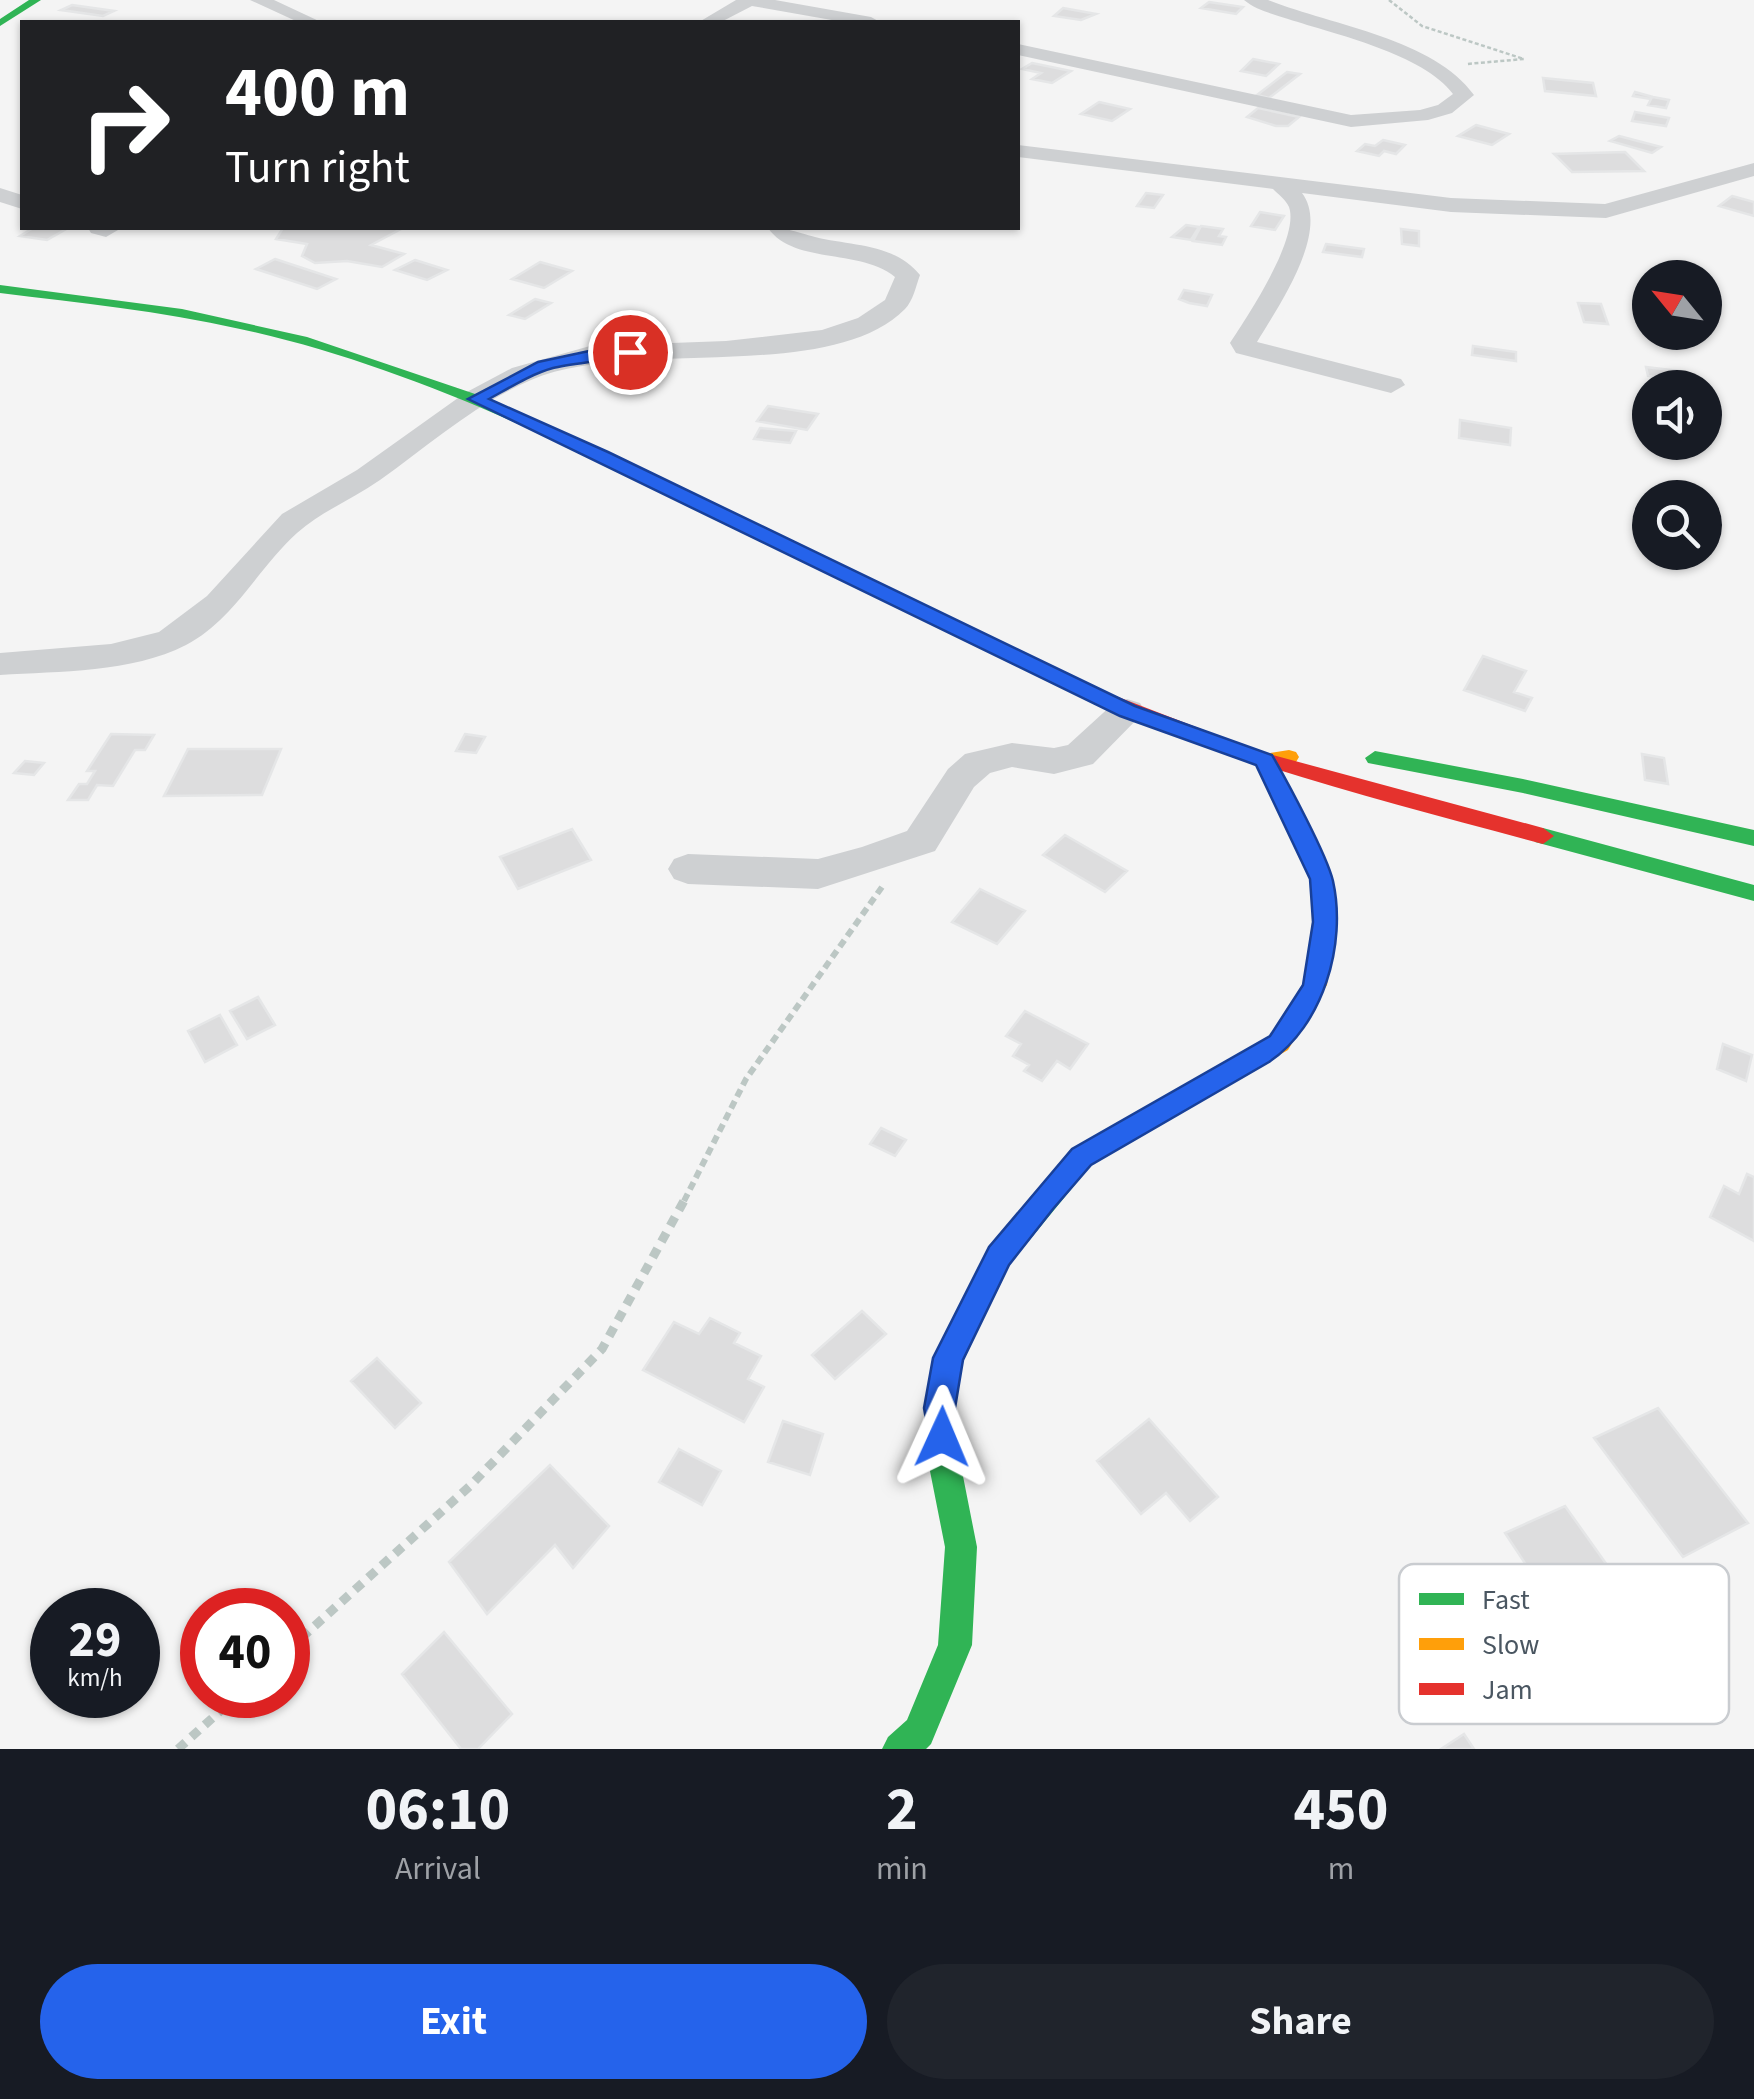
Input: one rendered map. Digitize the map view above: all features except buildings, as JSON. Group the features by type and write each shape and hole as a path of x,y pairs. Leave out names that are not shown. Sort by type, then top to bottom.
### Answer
{"street":[{"path":"0,24 36,0"},
{"path":"259,0 307,20"},
{"path":"712,20 747,0 860,20"},
{"path":"1020,51 1330,118 1372,122 1444,110 1464,96 1461,87 1434,68 1344,30 1283,14 1253,0"},
{"path":"1020,152 1485,208 1597,212 1754,169"},
{"path":"1282,185 1299,205 1302,220 1272,297 1245,347 1391,385"},
{"path":"0,664 135,649 180,634 210,613 288,524 366,476 476,399 524,372 603,353 790,344 831,336 878,318 894,307 903,293 908,275 887,260 849,247 796,239 782,230"},
{"path":"0,288 183,312 374,363 476,399 602,455 1128,711 1264,760 1754,894"},
{"path":"688,870 818,874 922,841 961,778 978,764 1012,756 1054,761 1080,755 1128,711"},
{"path":"1264,760 1349,757 1523,786 1754,838"},
{"path":"900,1749 919,1732 955,1645 962,1547 945,1466 940,1408 948,1358 999,1256 1082,1157 1278,1043 1315,986 1324,922 1322,879 1264,760"}],"path":[{"path":"1389,0 1416,25 1440,36 1512,53 1524,60 1434,68"},
{"path":"310,1630 470,1486 602,1348 650,1268 746,1079 883,885"},
{"path":"178,1749 212,1718"}],"traffic: fast":[{"path":"0,23 36,0"},
{"path":"0,289 182,313 360,357 475,400 643,475"},
{"path":"1375,758 1523,786 1754,838"},
{"path":"1543,836 1754,893"},
{"path":"900,1749 919,1732 955,1645 961,1547 945,1466 940,1408 948,1358 999,1256 1082,1157 1208,1084"}],"traffic: slow":[{"path":"643,475 1082,689"},
{"path":"1208,1084 1279,1043 1315,985 1324,923 1322,879 1264,760 1289,757"}],"traffic: jam":[{"path":"1082,689 1251,756 1543,836"}],"route":[{"path":"630,352 603,353 544,365 476,399 602,455 1128,711 1264,760 1322,879 1324,922 1315,986 1296,1018 1278,1043 1260,1055 1082,1157 1044,1200 999,1256 948,1358 940,1408 942,1437"}]}
